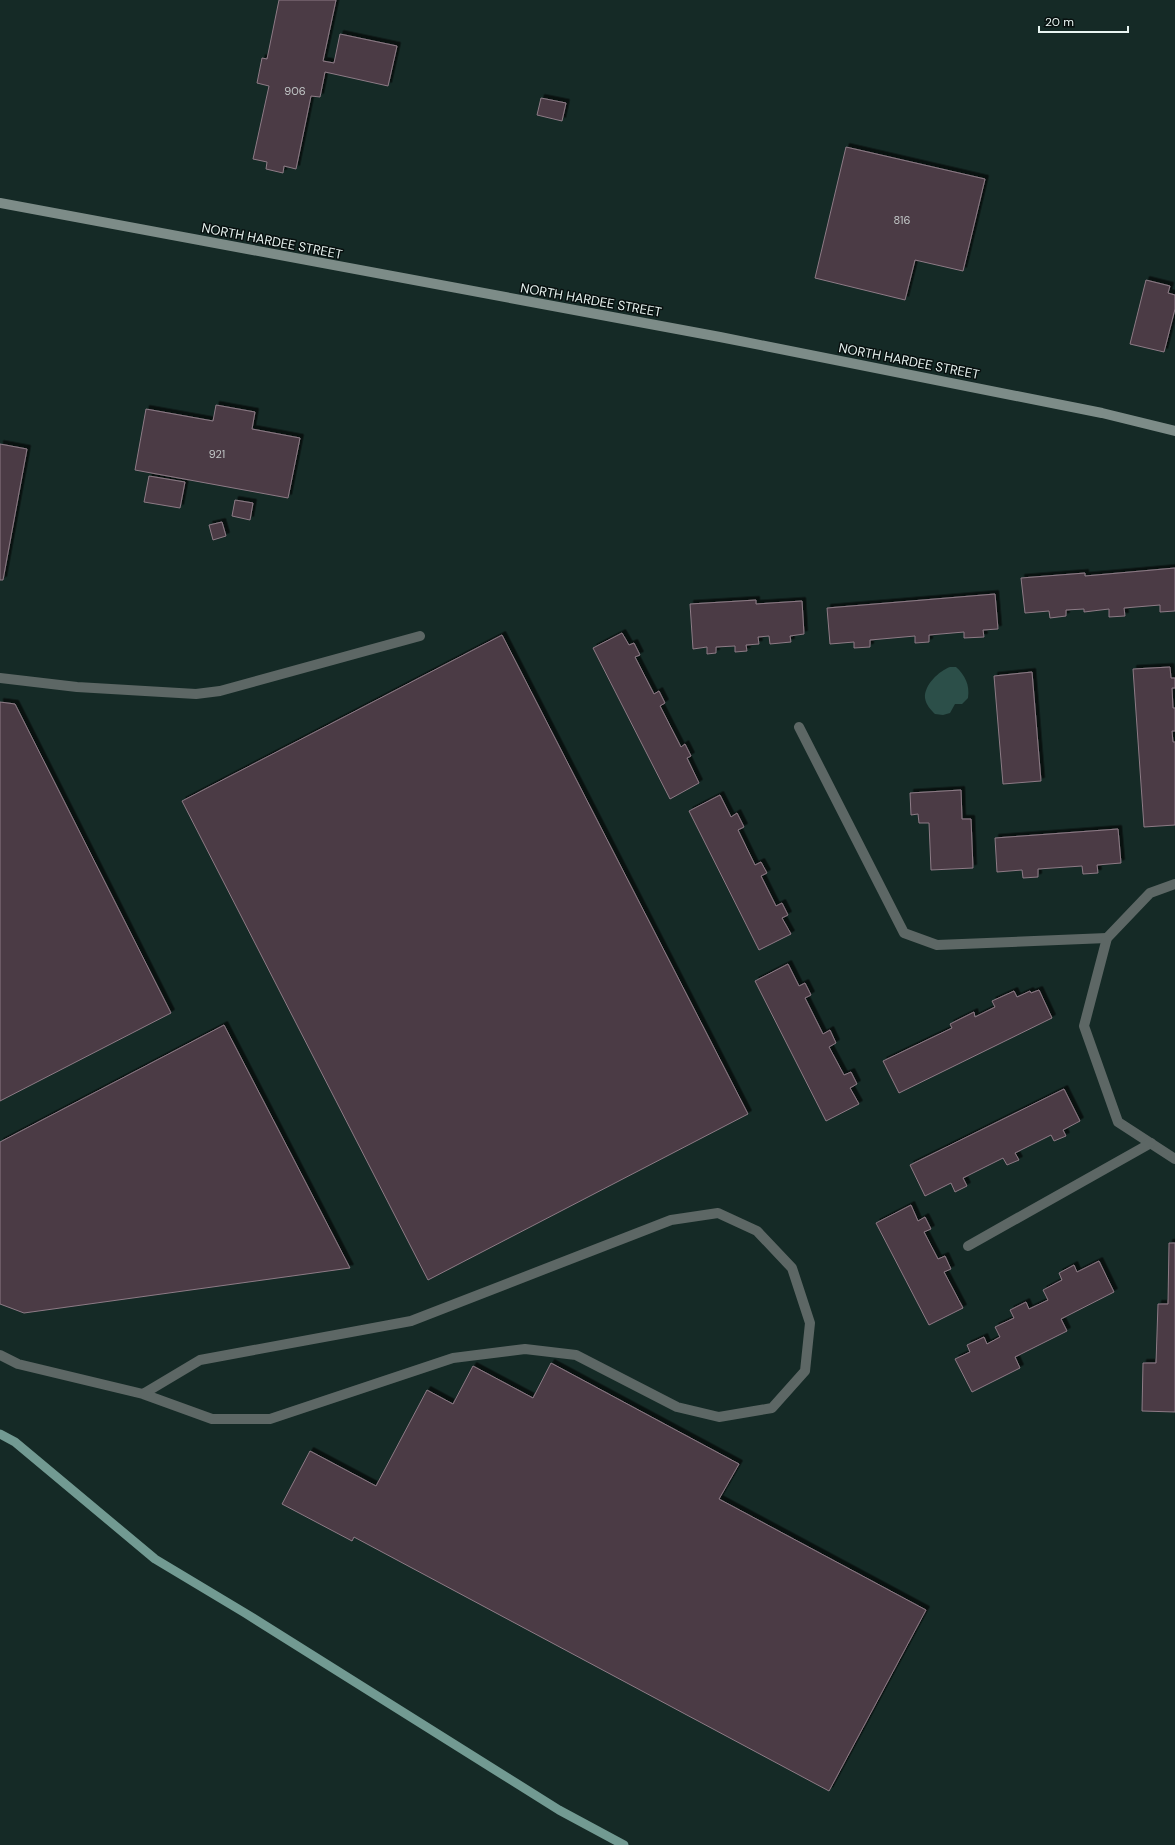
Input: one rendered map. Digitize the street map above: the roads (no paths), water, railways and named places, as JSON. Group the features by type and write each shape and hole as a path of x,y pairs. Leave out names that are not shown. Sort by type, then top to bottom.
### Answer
{"street":[{"name":"NORTH HARDEE STREET","path":"0,203 727,339 1102,413 1175,431"},
{"path":"0,678 77,687 196,694 220,691 420,636"},
{"path":"799,727 904,933 937,945 1107,938"},
{"path":"1175,884 1150,893 1107,938 1084,1026 1118,1122 1175,1160"},
{"path":"968,1246 1151,1143"},
{"path":"0,1355 18,1364 143,1394 212,1418 270,1419 453,1358 525,1349 576,1355 677,1407 719,1417 772,1408 805,1371 810,1323 792,1268 758,1231 718,1213 671,1220 411,1321 200,1360 143,1394"}],"waterway":[{"path":"0,1434 15,1442 155,1559 245,1613 559,1810 624,1845"}]}
